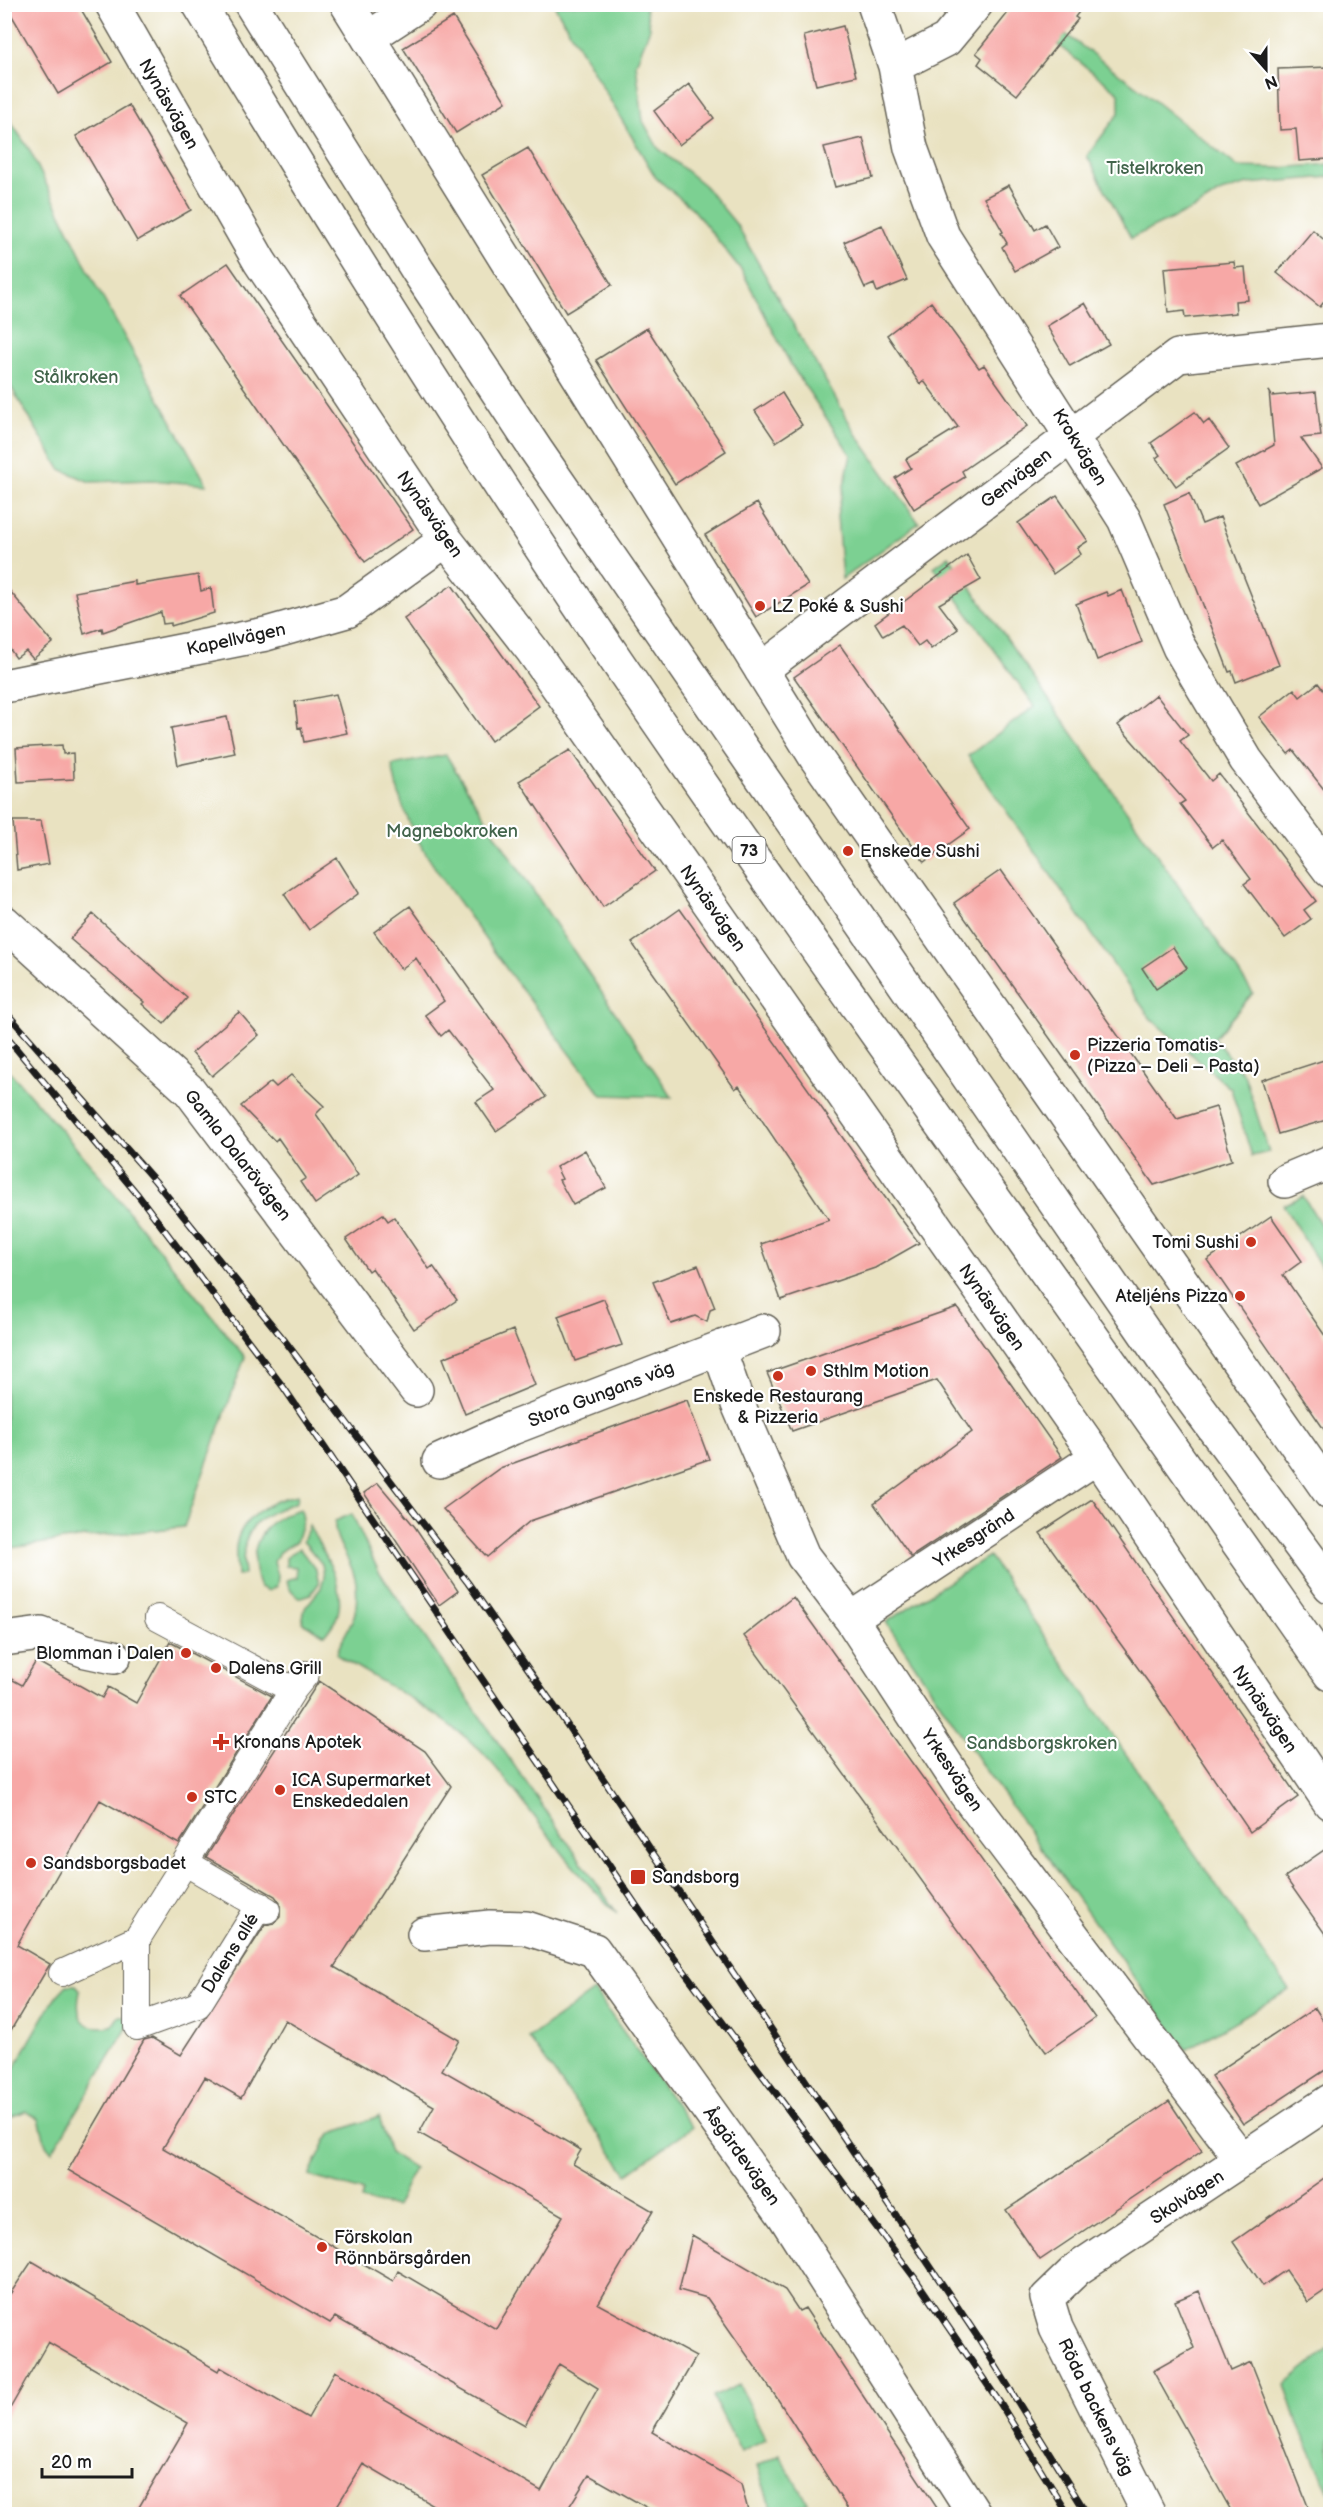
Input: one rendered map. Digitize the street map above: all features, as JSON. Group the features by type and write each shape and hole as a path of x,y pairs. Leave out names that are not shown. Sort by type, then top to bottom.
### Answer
{"main road":[{"name":"Nynäsvägen","path":"112,4 260,262 446,540 532,650 1097,1457 1330,1803"},
{"name":"73","path":"200,4 443,398 617,661 967,1162 1149,1414 1330,1674"},
{"path":"251,4 418,271 536,450 1160,1356 1330,1586"},
{"path":"347,4 816,758 1330,1493"},
{"path":"368,38 420,4"},
{"name":"Krokvägen","path":"874,4 895,66 911,148 943,236 1073,434 1125,519 1179,647 1246,760 1330,871"},
{"path":"895,66 946,40 976,4"},
{"name":"Genvägen","path":"761,670 1178,356 1330,340"},
{"name":"Kapellvägen","path":"4,686 266,634 347,611 446,540"},
{"name":"Gamla Dalarövägen","path":"4,922 190,1091 416,1390"},
{"path":"1285,1181 1330,1162"},
{"name":"Stora Gungans väg","path":"439,1461 512,1428 764,1331"},
{"name":"Yrkesvägen","path":"719,1349 738,1404 803,1556 851,1619 966,1793 1242,2160"},
{"name":"Yrkesgränd","path":"851,1619 1097,1457"},
{"path":"4,1639 40,1634 86,1651 114,1657"},
{"name":"Åsgärdevägen","path":"424,1934 490,1927 526,1928 594,1950 785,2217 974,2514"},
{"name":"Skolvägen","path":"1047,2298 1077,2269 1330,2101"},
{"name":"Röda backens väg","path":"1047,2298 1056,2328 1149,2514"}],"street":[{"path":"62,1973 137,1939 300,1682 158,1618"},
{"name":"Dalens allé","path":"137,1939 137,2027 198,2005 263,1907 186,1863"}],"green space":[{"path":"554,5 645,5 650,28 636,64 643,121 658,148 704,185 736,224 856,434 919,523 842,579 837,516 851,455 791,365 742,271 693,209 656,178"},
{"name":"Tistelkroken","path":"1007,5 1026,5 1136,86 1238,167 1279,168 1330,164 1330,177 1248,184 1221,192 1199,206 1131,238 1087,156 1119,113 1119,93"},
{"name":"Stålkroken","path":"4,112 29,149 95,284 207,485 151,480 90,482 60,469 5,377"},
{"path":"949,556 1253,993 1214,1039 1244,1074 1269,1152 1252,1156 1231,1089 1151,1019 968,756 1035,706 934,567"},
{"name":"Magnebokroken","path":"446,755 499,840 672,1097 602,1095 520,988 422,848 404,810 392,765"},
{"path":"5,1066 93,1167 245,1357 184,1527 77,1538 5,1549"},
{"path":"1303,1196 1330,1239 1330,1281 1283,1205"},
{"path":"298,1495 297,1502 271,1513 254,1526 245,1545 244,1574 237,1576 236,1547 243,1527 258,1512 268,1506"},
{"path":"301,1509 303,1519 296,1542 279,1552 274,1562 278,1575 277,1586 269,1591 260,1587 254,1560 260,1537 276,1520 287,1513"},
{"path":"352,1514 378,1570 617,1913 599,1896 507,1781 475,1745 438,1716 337,1655 354,1616 357,1595 354,1575 337,1536 335,1521"},
{"path":"309,1526 333,1571 339,1596 336,1619 325,1635 302,1622 305,1608 321,1588 324,1577 322,1564 303,1541"},
{"path":"299,1548 316,1570 319,1583 311,1594 299,1598 289,1588 287,1580 297,1577 296,1567 286,1566 286,1558"},
{"name":"Sandsborgskroken","path":"989,1556 1289,1990 1186,2050 984,1768 886,1622"},
{"path":"67,1985 76,1985 80,1991 80,2016 88,2025 112,2026 119,2016 131,2016 129,2025 52,2152 46,2145 39,2119 26,2111 5,2119 5,2084 54,1999"},
{"path":"594,1991 692,2127 627,2174 529,2038"},
{"path":"379,2116 390,2153 414,2168 396,2207 361,2200 363,2191 309,2176 326,2140 333,2133"},
{"path":"1330,2348 1330,2493 1298,2424 1285,2384"},
{"path":"739,2385 766,2440 741,2452 713,2397"},
{"path":"779,2454 807,2503 780,2514 773,2514 757,2466"}],"building":[{"path":"5,4 78,4 112,62 58,94"},
{"path":"1015,4 1085,4 1075,17 1078,19 1017,95 978,64 982,58 976,53"},
{"path":"453,17 506,102 456,133 403,48"},
{"path":"843,26 856,76 816,85 804,36"},
{"path":"1328,67 1330,128 1326,128 1328,159 1299,161 1296,129 1280,130 1278,69"},
{"path":"689,84 714,118 679,145 654,111"},
{"path":"129,105 191,210 137,241 76,136"},
{"path":"863,138 873,178 835,187 824,147"},
{"path":"528,148 612,285 566,313 482,175"},
{"path":"1009,185 1035,230 1045,224 1058,247 1015,271 1002,247 1007,243 1001,233 1003,232 984,198"},
{"path":"882,225 907,280 877,292 874,284 865,288 844,242"},
{"path":"1313,230 1330,245 1330,294 1320,307 1277,273"},
{"path":"1234,262 1235,268 1245,267 1248,300 1235,301 1236,313 1185,318 1184,311 1168,313 1164,268"},
{"path":"228,263 413,529 365,562 180,296"},
{"path":"931,302 979,368 984,365 1027,426 962,471 965,477 914,509 895,478 911,468 906,459 958,427 924,381 920,384 887,335"},
{"path":"1085,303 1109,344 1070,366 1047,326"},
{"path":"647,328 726,451 675,484 596,360"},
{"path":"1269,391 1272,396 1316,392 1321,436 1301,438 1322,468 1258,504 1236,466 1274,445"},
{"path":"782,393 802,425 776,442 755,411"},
{"path":"1195,412 1204,424 1209,420 1229,448 1176,486 1156,458 1160,455 1151,443"},
{"path":"1189,493 1202,524 1220,517 1279,665 1236,682 1232,671 1229,672 1164,504"},
{"path":"1057,496 1088,541 1077,548 1081,554 1053,574 1018,523"},
{"path":"757,503 808,585 756,617 705,535"},
{"path":"967,555 981,580 939,604 958,629 931,649 925,641 918,646 902,625 883,636 875,623"},
{"path":"198,575 201,591 211,588 214,613 171,626 171,623 163,624 161,612 103,632 102,628 84,634 75,592 135,581 135,585"},
{"path":"4,584 53,643 33,659 26,651 16,658 4,641"},
{"path":"452,585 539,706 491,741 404,619"},
{"path":"1122,590 1142,642 1097,660 1076,604 1106,592 1108,596"},
{"path":"840,645 970,829 924,862 794,677"},
{"path":"1318,683 1330,699 1330,797 1293,750 1288,754 1259,717 1294,689 1300,697"},
{"path":"336,694 347,733 304,742 301,727 298,728 295,702"},
{"path":"1156,695 1188,735 1180,741 1211,781 1219,774 1316,901 1304,910 1311,919 1285,938 1244,884 1251,879 1222,840 1213,847 1180,804 1185,801 1118,725"},
{"path":"227,717 235,753 178,765 171,728"},
{"path":"62,745 63,754 73,753 74,779 18,782 16,748"},
{"path":"570,750 655,871 603,907 519,781"},
{"path":"13,821 41,821 49,864 17,870"},
{"path":"337,858 359,893 309,930 284,894"},
{"path":"1001,870 1177,1119 1216,1107 1232,1160 1154,1185 954,903"},
{"path":"410,906 546,1097 496,1131 476,1102 494,1090 448,1030 441,1036 425,1015 444,1001 416,958 401,969 374,932"},
{"path":"680,909 919,1243 875,1268 781,1300 761,1244 829,1220 739,1086 735,1089 632,943"},
{"path":"93,914 187,998 164,1024 142,1004 144,1002 70,939"},
{"path":"1173,947 1187,968 1156,989 1142,968"},
{"path":"239,1012 259,1035 212,1076 192,1053"},
{"path":"1330,1058 1330,1119 1278,1134 1262,1080"},
{"path":"291,1075 324,1106 316,1114 358,1175 315,1204 300,1182 306,1178 278,1138 275,1141 241,1106 271,1082 276,1087"},
{"path":"585,1150 606,1188 573,1205 559,1180 562,1179 556,1167"},
{"path":"383,1214 388,1221 394,1217 429,1269 433,1266 457,1300 414,1329 372,1268 368,1271 346,1239"},
{"path":"1271,1216 1302,1261 1283,1275 1330,1343 1330,1438 1207,1260"},
{"path":"698,1265 715,1308 710,1310 707,1322 695,1316 671,1324 653,1282"},
{"path":"604,1299 622,1345 575,1361 558,1316"},
{"path":"957,1307 1062,1457 911,1557 874,1504 972,1432 937,1380 792,1431 767,1373"},
{"path":"513,1330 535,1385 465,1414 443,1358"},
{"path":"687,1400 709,1459 530,1521 487,1557 443,1509 500,1468"},
{"path":"378,1483 415,1527 458,1591 439,1605 364,1493"},
{"path":"1092,1499 1298,1797 1250,1832 1151,1686 1040,1533"},
{"path":"793,1597 1095,2018 1046,2052 744,1636"},
{"path":"170,1642 272,1696 179,1844 100,1800 17,1945 50,1964 4,2042 4,1675 22,1685 36,1661 102,1698 108,1687 136,1703"},
{"path":"319,1681 425,1751 451,1786 334,1967 459,2040 442,2070 581,2150 573,2164 653,2211 598,2304 696,2357 652,2432 741,2484 749,2514 658,2514 589,2475 569,2507 581,2514 448,2514 363,2464 332,2514 135,2514 188,2423 48,2342 4,2419 4,2303 32,2261 218,2371 220,2367 308,2418 335,2371 541,2491 598,2388 559,2364 525,2425 335,2317 330,2323 68,2170 144,2040 152,2038 181,2055 265,1925 274,1923 280,1917 280,1903 275,1896 206,1857","holes":["285,2020 434,2106 419,2133 563,2216 496,2329 398,2271 393,2281 163,2148 205,2077 241,2098"]},
{"path":"1330,1846 1330,1941 1285,1877"},
{"path":"1315,2008 1330,2031 1330,2067 1243,2124 1211,2076"},
{"path":"1169,2101 1202,2151 1040,2260 1006,2210"},
{"path":"1330,2174 1330,2287 1308,2302 1286,2270 1263,2286 1233,2242"},
{"path":"692,2235 785,2290 799,2311 805,2308 941,2514 851,2514 779,2401 707,2298 679,2290"},
{"path":"1199,2291 1231,2371 1251,2362 1311,2514 1233,2514 1153,2371 1194,2348 1175,2301"}],"railway":[{"path":"4,1010 155,1181 285,1341 468,1583 557,1710 979,2339 1087,2514"},
{"path":"4,1034 138,1195 284,1388 651,1927 914,2277 1000,2403 1068,2514"}],"place":[{"name":"LZ Poké & Sushi","path":"760,606"},
{"name":"Enskede Sushi","path":"848,851"},
{"name":"Pizzeria Tomatis- (Pizza – Deli – Pasta)","path":"1075,1055"},
{"name":"Tomi Sushi","path":"1251,1242"},
{"name":"Ateljéns Pizza","path":"1240,1296"},
{"name":"Sthlm Motion","path":"811,1371"},
{"name":"Enskede Restaurang & Pizzeria","path":"778,1376"},
{"name":"Blomman i Dalen","path":"186,1653"},
{"name":"Dalens Grill","path":"216,1668"},
{"name":"Kronans Apotek","path":"221,1742"},
{"name":"ICA Supermarket Enskededalen","path":"280,1790"},
{"name":"STC","path":"192,1797"},
{"name":"Sandsborgsbadet","path":"31,1863"},
{"name":"Sandsborg","path":"638,1877"},
{"name":"Förskolan Rönnbärsgården","path":"322,2247"}]}
